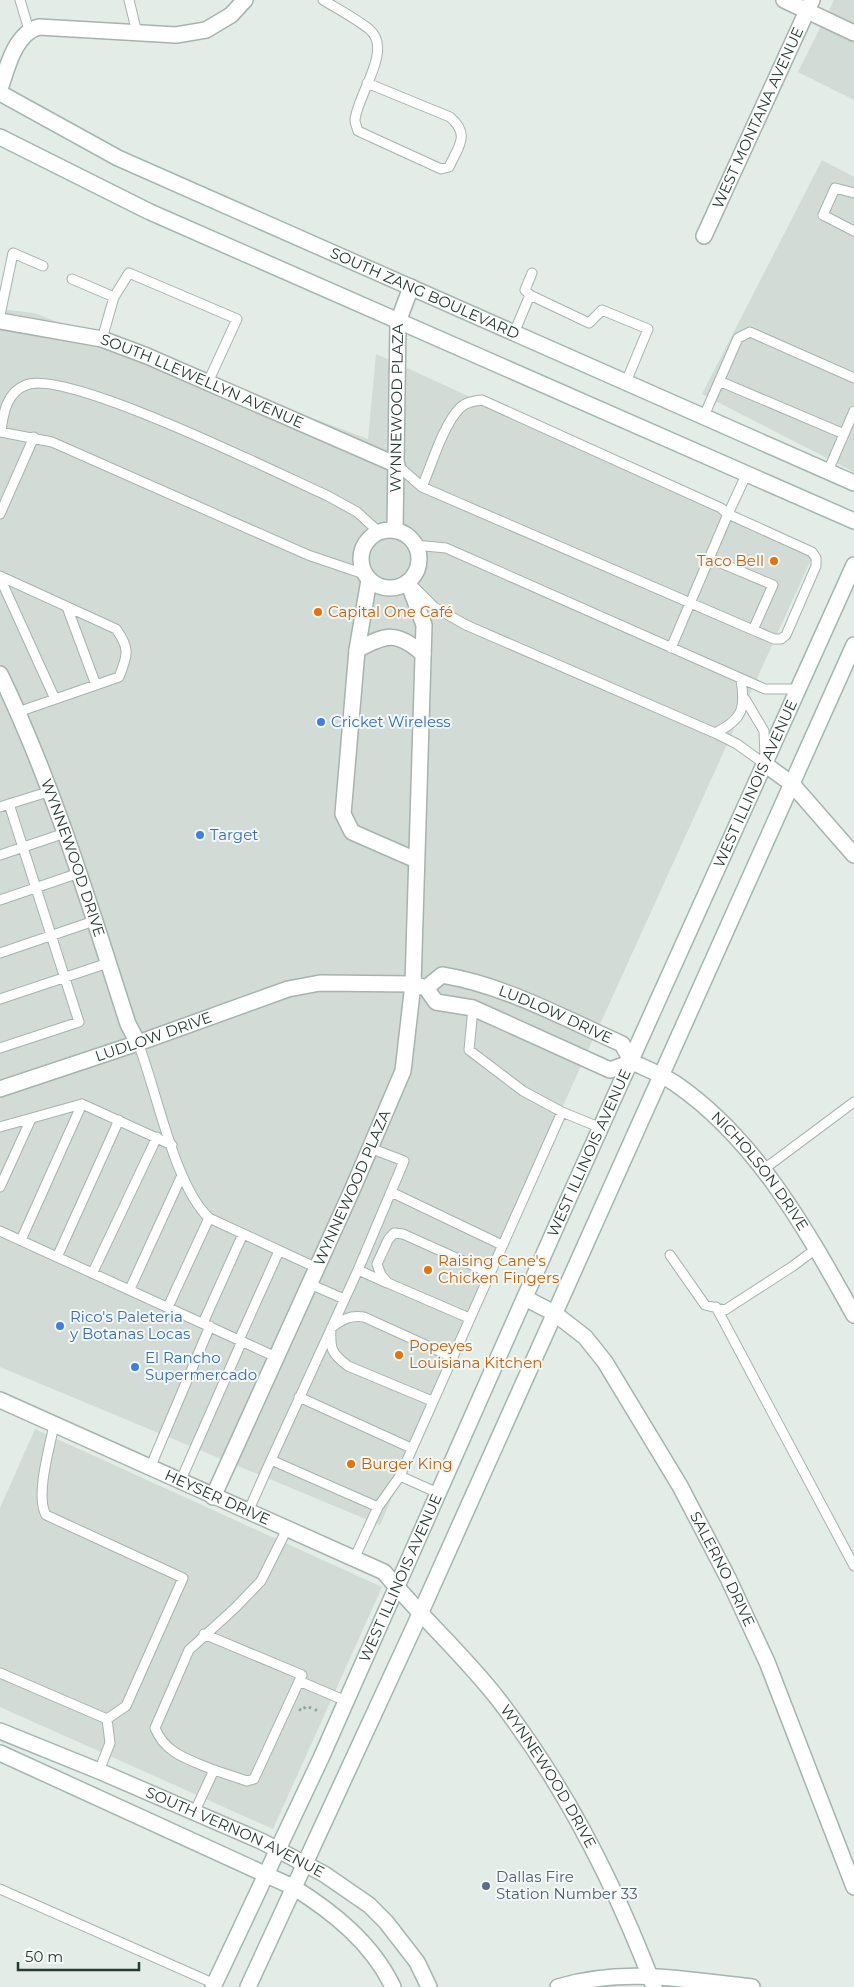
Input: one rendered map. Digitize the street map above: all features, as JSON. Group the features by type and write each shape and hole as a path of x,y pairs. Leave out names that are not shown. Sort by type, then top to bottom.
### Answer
{"street":[{"path":"0,89 19,41 28,30 38,27 176,35 206,30 232,15 245,0"},
{"path":"784,0 809,6 854,33"},
{"name":"WEST MONTANA AVENUE","path":"704,236 809,6"},
{"name":"SOUTH ZANG BOULEVARD","path":"0,93 118,158 854,483"},
{"path":"0,137 150,212 854,521"},
{"name":"WYNNEWOOD PLAZA","path":"396,530 398,322 411,287"},
{"name":"SOUTH LLEWELLYN AVENUE","path":"0,321 102,339 208,382 397,465"},
{"path":"396,530 410,538 415,544 419,560 417,569 408,582 392,588 384,588 367,577 361,566 362,549 372,536 379,532 396,530"},
{"name":"WEST ILLINOIS AVENUE","path":"214,1985 346,1701 854,565"},
{"path":"367,577 357,650 343,814 352,832 416,860"},
{"name":"WYNNEWOOD PLAZA","path":"213,1497 310,1284 403,1071 419,986 416,860 424,625 408,582"},
{"path":"357,650 379,638 390,636 408,641 423,654"},
{"path":"248,1987 420,1614 854,645"},
{"name":"WYNNEWOOD DRIVE","path":"0,674 51,791 128,1024 138,1043"},
{"path":"766,764 792,784 854,855"},
{"name":"LUDLOW DRIVE","path":"0,1089 138,1043 288,989 320,983 419,986 442,975 463,978 506,993 622,1044 632,1062 610,1070 474,1008 436,1002 419,986"},
{"name":"NICHOLSON DRIVE","path":"632,1062 676,1084 716,1116 764,1169 817,1248 854,1315"},
{"name":"SALERNO DRIVE","path":"525,1298 554,1312 585,1337 605,1362 680,1486 728,1578 767,1662 854,1887"},
{"name":"HEYSER DRIVE","path":"0,1400 384,1572 420,1614"},
{"name":"WYNNEWOOD DRIVE","path":"420,1614 458,1652 498,1699 542,1762 602,1865 626,1915 652,1981"},
{"name":"SOUTH VERNON AVENUE","path":"0,1731 99,1771 304,1862 340,1884 381,1916 406,1946 429,1987"},
{"name":"SOUTH VERNON AVENUE","path":"0,1753 293,1887 336,1916 360,1940 386,1972 393,1987"},
{"path":"558,1987 622,1975 652,1981 752,1987"}],"lane":[{"path":"20,0 28,30"},
{"path":"129,0 137,33"},
{"path":"323,0 371,30 379,52 367,83 355,121 358,131 441,169 449,167 462,138 459,125 450,117 367,83"},
{"path":"854,193 835,188 823,215 854,230"},
{"path":"0,315 13,253 43,266"},
{"path":"102,339 114,298 129,273 237,319 208,382"},
{"path":"532,273 525,290 530,295 589,323 602,310 648,329 626,382"},
{"path":"72,279 114,298"},
{"path":"514,333 530,295"},
{"path":"704,416 738,338 750,332 854,378"},
{"path":"719,381 844,434"},
{"path":"367,577 308,554 52,442 1,432 3,416 13,391 28,384 39,383 92,394 128,407 328,496 357,512 379,532"},
{"path":"397,465 422,487 774,639 781,639 786,634 816,566 816,558 812,552 728,514 721,508 482,400 471,401 460,407 422,487"},
{"path":"828,471 854,411"},
{"path":"0,514 34,437"},
{"path":"671,648 747,473"},
{"path":"415,544 446,548 741,680 765,689 797,689"},
{"path":"709,558 773,585 753,630"},
{"path":"0,577 116,629 126,643 125,662 119,677 18,712"},
{"path":"0,577 55,699"},
{"path":"408,582 434,607 466,625 714,733 737,744 766,764"},
{"path":"67,606 96,684"},
{"path":"741,680 745,699 764,731 766,764"},
{"path":"714,733 731,726 740,714 745,699"},
{"path":"0,1048 79,1022 23,847 4,806 51,791"},
{"path":"0,855 65,833"},
{"path":"0,900 79,873"},
{"path":"0,952 94,921"},
{"path":"0,999 108,963"},
{"path":"474,1008 469,1050 523,1091 562,1112 601,1128"},
{"path":"138,1043 182,1175 198,1207 209,1218 317,1268"},
{"path":"764,1169 854,1102"},
{"path":"0,1127 82,1104 172,1144"},
{"path":"21,1240 82,1104"},
{"path":"354,1559 378,1507 400,1476 562,1112"},
{"path":"0,1187 31,1119"},
{"path":"58,1255 119,1120"},
{"path":"94,1272 157,1137"},
{"path":"248,1512 358,1270 404,1161 370,1148"},
{"path":"130,1289 182,1175"},
{"path":"391,1192 502,1245"},
{"path":"168,1307 209,1218"},
{"path":"0,1231 58,1255 276,1357"},
{"path":"388,1283 381,1275 378,1264 388,1240 394,1233 403,1234 490,1273"},
{"path":"150,1468 243,1234"},
{"path":"670,1255 705,1305 724,1310 793,1266 817,1248"},
{"path":"180,1482 279,1251"},
{"path":"358,1270 469,1318"},
{"path":"310,1284 344,1298"},
{"path":"716,1308 854,1566"},
{"path":"331,1328 344,1319 353,1316 364,1317 452,1357"},
{"path":"331,1328 330,1348 337,1358 348,1366 432,1401"},
{"path":"299,1397 412,1448"},
{"path":"54,1424 42,1493 42,1509 46,1515 183,1578 126,1706 107,1719"},
{"path":"271,1460 378,1507"},
{"path":"400,1476 438,1494"},
{"path":"204,1634 302,1675 254,1779 247,1781 214,1770 171,1751 159,1738 155,1728 189,1650 204,1634 235,1608 260,1581 287,1529"},
{"path":"0,1673 107,1719"},
{"path":"299,1681 346,1701"},
{"path":"99,1771 110,1742 107,1719"},
{"path":"194,1813 214,1770"},
{"path":"0,1889 214,1985"}],"path":[{"path":"296,1708 302,1711 306,1706 321,1712"}],"shaded area":[{"path":"834,0 854,0 854,100 798,72"},
{"path":"822,160 854,177 854,472 702,394"},
{"path":"0,309 34,313 368,439 376,354 814,553 561,1110 380,1525 0,1367"},
{"path":"35,1429 382,1587 273,1829 0,1707 0,1508"}],"place":[{"name":"Taco Bell","path":"774,561"},
{"name":"Capital One Café","path":"318,612"},
{"name":"Cricket Wireless","path":"321,722"},
{"name":"Target","path":"200,835"},
{"name":"Raising Cane's Chicken Fingers","path":"428,1270"},
{"name":"Rico's Paleteria y Botanas Locas","path":"60,1326"},
{"name":"Popeyes Louisiana Kitchen","path":"399,1355"},
{"name":"El Rancho Supermercado","path":"135,1367"},
{"name":"Burger King","path":"351,1464"},
{"name":"Dallas Fire Station Number 33","path":"486,1886"}]}
